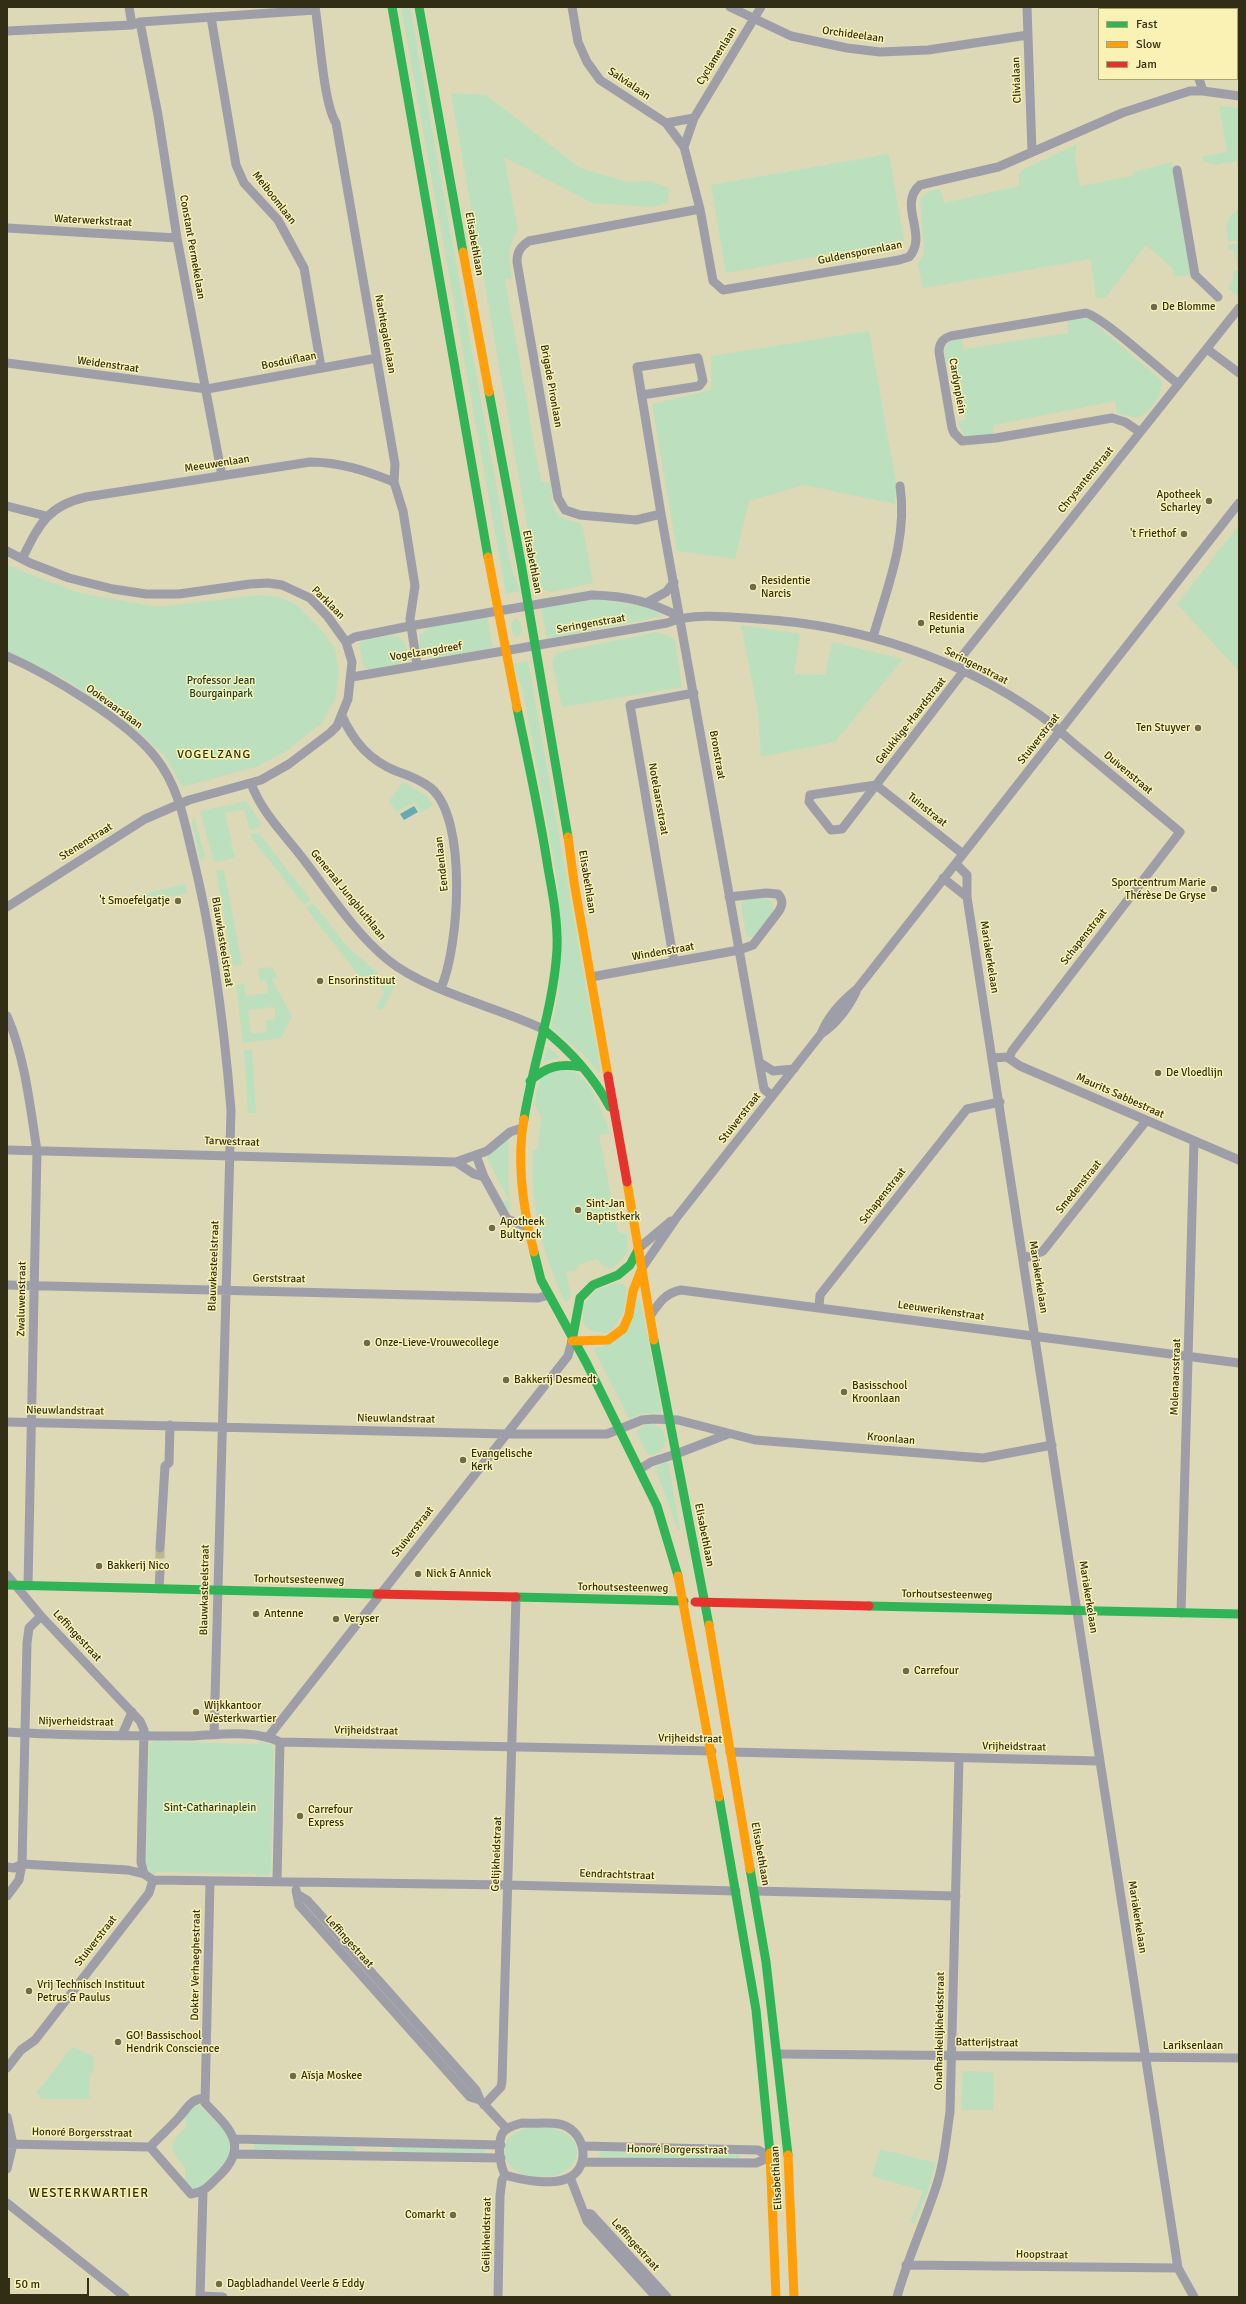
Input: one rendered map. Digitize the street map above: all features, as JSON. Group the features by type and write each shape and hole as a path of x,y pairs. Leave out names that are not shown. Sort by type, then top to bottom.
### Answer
{"main road":[{"name":"Elisabethlaan","path":"392,7 505,651 541,820 557,922 557,950 553,987 530,1080 522,1128 521,1173 527,1227 537,1268 549,1296 620,1430 657,1506 672,1551 684,1601 712,1751 756,2010 770,2157 776,2297"},
{"name":"Elisabethlaan","path":"420,7 564,804 574,882 650,1316 691,1536 705,1602 755,1891 778,2054 788,2156 794,2297"},
{"name":"Elisabethlaan","path":"543,1029 564,1046 597,1083 617,1122"},
{"path":"530,1080 543,1068 558,1063 582,1067"},
{"path":"572,1341 580,1298 593,1285 618,1275 630,1265 639,1248"},
{"name":"Elisabethlaan","path":"572,1341 608,1340 623,1329 629,1315 633,1291 642,1268"},
{"name":"Torhoutsesteenweg","path":"11,1585 1239,1614"},
{"name":"Vrijheidstraat","path":"712,1751 730,1752"},
{"name":"Eendrachtstraat","path":"736,1891 755,1891"},
{"name":"Honoré Borgersstraat","path":"770,2157 788,2156"}],"street":[{"name":"Constant Permekelaan","path":"129,7 136,23 158,115 177,238 207,389 222,476"},
{"name":"Salvialaan","path":"572,7 578,42 587,62 600,80 666,123 684,147"},
{"name":"Orchideelaan","path":"730,7 754,20 791,36 847,48 880,52 928,50 1028,35"},
{"name":"Cyclamenlaan","path":"684,147 694,118 761,7"},
{"name":"Clivialaan","path":"1027,7 1032,152"},
{"path":"7,31 136,23 315,9"},
{"name":"Nachtegalenlaan","path":"315,9 328,94 332,116 336,123 377,358 394,464 394,482 403,512 415,586 410,626 417,665"},
{"name":"Meiboomlaan","path":"211,17 236,165 244,183 278,220 304,268 321,367"},
{"path":"1199,80 1203,90"},
{"name":"Guldensporenlaan","path":"684,147 700,209 713,281 723,290 909,257 916,244 911,203 914,190 920,185 998,167 1128,111 1190,92 1203,90 1239,96"},
{"path":"666,123 694,118"},
{"path":"1176,170 1195,275 1218,297"},
{"name":"Brigade Pironlaan","path":"661,514 636,520 580,515 565,510 558,498 517,262 517,254 522,246 529,241 700,209"},
{"name":"Waterwerkstraat","path":"7,228 177,238"},
{"name":"Chrysantenstraat","path":"963,672 962,655 1239,308"},
{"name":"Cardynplein","path":"1140,432 1125,422 1112,418 996,438 962,441 954,433 952,428 939,347 944,339 951,336 1086,313 1091,314 1114,331 1178,384"},
{"path":"1207,349 1239,373"},
{"path":"642,395 699,386 703,381 698,358 695,356 637,367 661,514 680,617"},
{"name":"Bosduiflaan","path":"207,389 377,358"},
{"name":"Weidenstraat","path":"7,363 207,389"},
{"name":"Meeuwenlaan","path":"22,559 46,516 68,501 295,464 327,462 348,466 394,482"},
{"path":"873,637 900,541 902,510 900,486"},
{"name":"Stuiverstraat","path":"642,1268 677,1217 821,1034 829,1029 840,1016 850,1003 857,989 943,878 956,864 1239,503"},
{"path":"7,506 46,516"},
{"name":"Parklaan","path":"7,552 69,578 113,589 146,594 179,594 250,584 268,583 282,585 310,598 328,617 346,642 352,662 352,677 348,699 342,716 330,733 272,775 251,783 181,804"},
{"path":"648,602 666,592 674,582"},
{"name":"Seringenstraat","path":"498,611 592,595 620,596 648,602 680,617 780,620 873,637 914,650 963,672 1041,716 1060,732"},
{"path":"346,642 355,637 498,611"},
{"name":"Seringenstraat","path":"505,651 667,623 680,617"},
{"name":"Bronstraat","path":"680,617 764,1089 772,1096"},
{"name":"Vogelzangdreef","path":"352,677 505,651"},
{"name":"Ooievaarslaan","path":"7,656 69,689 129,730 156,756 167,773 181,804"},
{"name":"Gelukkige-Haardstraat","path":"876,785 810,795 809,802 831,830 842,829 876,785 963,672"},
{"name":"Notelaarsstraat","path":"674,962 630,705 694,693"},
{"name":"Eendenlaan","path":"342,716 352,735 366,753 376,761 430,788 438,796 444,807 455,855 457,904 455,929 445,978 441,988"},
{"name":"Duivenstraat","path":"1060,732 1180,832"},
{"name":"Generaal Jungbluthlaan","path":"251,783 262,804 369,943 389,961 408,973 441,988 543,1029"},
{"name":"Tuinstraat","path":"876,785 963,854"},
{"name":"Stenenstraat","path":"7,907 145,819 170,810 181,804"},
{"name":"Blauwkasteelstraat","path":"181,804 204,903 226,1041 231,1110 214,1735"},
{"name":"Schapenstraat","path":"1009,1058 1012,1051 1180,832"},
{"name":"Mariakerkelaan","path":"956,864 967,875 967,897 1000,1102 1078,1611 1099,1761 1178,2268 1194,2297"},
{"path":"943,878 967,897"},
{"path":"730,897 766,893 778,894 782,899 782,905 779,912 753,946 739,950"},
{"name":"Windenstraat","path":"591,977 739,950"},
{"name":"Zwaluwenstraat","path":"7,1016 13,1029 27,1090 37,1151 28,1586"},
{"path":"993,1058 1009,1058"},
{"name":"Maurits Sabbestraat","path":"1009,1058 1020,1066 1239,1160"},
{"path":"759,1062 773,1071 794,1069"},
{"name":"Schapenstraat","path":"819,1308 820,1295 967,1109 1000,1102"},
{"name":"Smedenstraat","path":"1023,1259 1043,1251 1146,1121"},
{"name":"Tarwestraat","path":"7,1150 229,1154 456,1162 462,1158 476,1156 487,1151 510,1132 522,1128"},
{"name":"Molenaarsstraat","path":"1181,1612 1194,1141"},
{"path":"476,1156 484,1177 507,1219 527,1227"},
{"path":"456,1162 474,1174 484,1177"},
{"name":"Stuiverstraat","path":"639,1248 677,1217"},
{"name":"Gerststraat","path":"7,1285 538,1298 549,1296"},
{"name":"Leeuwerikenstraat","path":"650,1316 661,1300 670,1292 681,1290 1239,1363"},
{"name":"Stuiverstraat","path":"269,1736 379,1594 568,1356 572,1341"},
{"path":"620,1430 642,1420 670,1420"},
{"name":"Kroonlaan","path":"670,1420 678,1420 755,1440 983,1458 1052,1445"},
{"name":"Nieuwlandstraat","path":"7,1422 506,1434 607,1434 620,1430"},
{"path":"160,1548 165,1466 169,1463 170,1425"},
{"path":"640,1469 651,1462 728,1434"},
{"path":"159,1589 160,1572"},
{"name":"Leffingestraat","path":"7,1574 11,1585 132,1712 144,1730 144,1736"},
{"name":"Gelijkheidstraat","path":"482,2102 501,2087 502,2081 516,1597"},
{"path":"7,1896 19,1880 22,1864 27,1642 29,1628 41,1616"},
{"path":"122,1734 132,1712"},
{"name":"Nijverheidstraat","path":"7,1732 122,1734 144,1736"},
{"path":"7,1867 14,1868 22,1864 128,1870 144,1874 152,1880 277,1881 280,1742 269,1736 144,1736 141,1862 144,1874"},
{"name":"Vrijheidstraat","path":"280,1742 712,1751"},
{"name":"Vrijheidstraat","path":"730,1752 1099,1761"},
{"name":"Onafhankelijkheidsstraat","path":"897,2297 906,2265 936,2189 943,2161 950,2112 959,1758"},
{"name":"Stuiverstraat","path":"7,2068 21,2050 35,2040 149,1893 152,1880"},
{"name":"Dokter Verhaeghestraat","path":"205,2098 210,1881"},
{"name":"Eendrachtstraat","path":"277,1881 508,1884 736,1891"},
{"name":"Leffingestraat","path":"294,1881 299,1905 391,2000 470,2097 482,2102 507,2129"},
{"name":"Eendrachtstraat","path":"755,1891 956,1896"},
{"name":"Batterijstraat","path":"778,2054 1146,2058"},
{"name":"Lariksenlaan","path":"1146,2058 1239,2058"},
{"path":"198,2098 205,2098 204,2103 232,2132 234,2139 234,2154 227,2168 203,2192 190,2194 181,2181 150,2147 184,2111 185,2107 198,2098"},
{"path":"7,2117 10,2144 7,2168"},
{"path":"522,2123 560,2124 580,2138 582,2146 582,2162 578,2171 570,2177 540,2181 526,2180 505,2175 501,2158 501,2145 502,2134 507,2129 522,2123"},
{"path":"234,2139 501,2145"},
{"path":"369,2142 369,2156"},
{"name":"Honoré Borgersstraat","path":"10,2144 150,2147"},
{"name":"Honoré Borgersstraat","path":"582,2146 758,2150 770,2157"},
{"path":"234,2154 501,2158"},
{"name":"Honoré Borgersstraat","path":"582,2162 756,2163 770,2157"},
{"name":"Gelijkheidstraat","path":"498,2297 500,2196 502,2180 505,2175"},
{"name":"Leffingestraat","path":"570,2177 587,2221 656,2297"},
{"path":"203,2192 200,2297 223,2297"},
{"path":"7,2203 125,2297"},
{"name":"Leffingestraat","path":"584,2213 591,2214 667,2297"},
{"name":"Hoopstraat","path":"906,2265 1178,2268"}],"green space":[{"path":"401,7 410,7 511,567 520,591 506,594"},
{"path":"451,93 486,95 580,168 627,182 650,181 669,188 668,203 652,207 592,203 504,157 518,231 514,237 509,253 512,278 505,279 541,482 550,482 556,512 564,518 582,524 593,583 551,592 544,590 537,581"},
{"path":"1219,106 1239,108 1239,161 1214,165 1203,161 1202,157 1227,152"},
{"path":"1077,144 1075,159 1080,186 1133,176 1133,172 1172,162 1192,275 1174,277 1172,268 1146,245 1106,297 1096,298 1091,259 923,288 918,264 924,252 920,200 929,191 940,189 944,203 1019,186 1019,175 1022,170"},
{"path":"889,154 904,241 726,273 711,185"},
{"path":"1239,209 1239,241 1228,241 1227,227 1229,219 1234,212"},
{"path":"1228,244 1239,244 1238,296 1228,289 1234,279 1233,271 1238,270 1234,250 1229,250"},
{"path":"1067,319 1090,319 1162,381 1158,398 1151,408 1138,418 1117,413 1115,401 994,425 993,435 964,436 958,422 966,419 957,362 946,363 944,350 949,342 962,339 964,349 1068,333"},
{"path":"869,331 896,483 895,504 804,485 749,501 735,559 677,551 652,404 711,390 711,356"},
{"path":"1239,525 1239,671 1177,604"},
{"name":"Professor Jean Bourgainpark","path":"7,565 79,593 158,607 258,595 279,597 297,605 324,633 335,649 339,673 335,699 323,722 285,752 256,767 182,787 165,756 134,728 67,680 7,651"},
{"path":"598,599 646,607 664,616 547,639 541,607"},
{"path":"487,617 493,648 436,658 426,656 419,648 420,635 430,627"},
{"path":"516,618 520,621 522,632 517,637 513,634 511,623"},
{"path":"741,625 800,634 794,674 825,675 832,642 903,659 835,742 761,757 758,712"},
{"path":"656,632 669,636 675,640 682,687 562,707 552,663 556,653"},
{"path":"393,635 401,639 406,647 407,651 404,659 397,665 387,668 364,668 359,643 367,639"},
{"path":"528,661 601,1071 599,1073 582,1053 551,1028 559,994 558,883 523,691 513,664"},
{"path":"403,782 427,796 433,805 421,813 414,802 397,812 389,801"},
{"path":"246,801 261,823 259,828 250,830 244,809 225,813 235,858 214,862 200,811"},
{"path":"194,816 205,856 201,862 192,823"},
{"path":"259,833 311,900 304,905 250,834"},
{"path":"224,870 242,965 233,966 216,871"},
{"path":"185,884 187,893 135,905 131,897"},
{"path":"759,898 770,900 773,904 774,911 754,936 749,938 746,934 741,904 742,900"},
{"path":"313,903 346,945 378,973 372,984 359,976 306,908"},
{"path":"272,967 278,978 272,979 292,1017 281,1038 243,1043 236,985 244,983 246,996 268,993 266,980 260,981 258,969","holes":["275,1008 275,1019 266,1020 267,1032 251,1034 248,1010"]},
{"path":"382,976 396,984 382,1010 376,1008 385,991 377,986"},
{"path":"548,1047 560,1057 543,1062"},
{"path":"252,1049 256,1113 248,1113 244,1050"},
{"path":"550,1070 575,1073 587,1084 597,1100 610,1133 599,1135 618,1232 627,1234 628,1240 626,1254 621,1261 612,1268 604,1267 597,1259 580,1264 575,1271 566,1272 571,1296 566,1304 544,1248 539,1229 533,1190 533,1150 538,1149 541,1117 534,1104 540,1079"},
{"path":"509,1138 508,1178 511,1211 506,1208 502,1201 509,1200 486,1156"},
{"path":"617,1283 623,1284 627,1288 626,1302 620,1319 607,1333 591,1331 583,1323 583,1306 596,1290"},
{"path":"640,1299 662,1411 658,1413 643,1413 629,1419 593,1348 602,1347"},
{"path":"653,1424 662,1429 666,1441 661,1451 652,1455 647,1454 636,1432 644,1425"},
{"path":"668,1461 680,1530 678,1530 655,1467"},
{"name":"Sint-Catharinaplein","path":"155,1739 171,1739 172,1742 259,1744 260,1741 272,1745 274,1751 271,1870 269,1875 256,1877 256,1874 156,1872 155,1875 149,1872 146,1865 149,1746"},
{"path":"72,2047 94,2057 93,2072 90,2075 89,2096 93,2099 41,2099 37,2092"},
{"path":"963,2071 994,2072 993,2110 961,2110"},
{"path":"196,2102 226,2131 230,2140 228,2156 224,2164 197,2191 193,2190 185,2183 185,2168 173,2152 172,2148 175,2139 186,2127 186,2111"},
{"path":"543,2127 560,2131 571,2138 576,2147 576,2157 571,2166 561,2173 547,2177 522,2174 511,2166 507,2160 504,2148 506,2142 518,2131"},
{"path":"254,2144 352,2146 355,2149 353,2152 254,2150"},
{"path":"392,2147 485,2148 485,2155 393,2153"},
{"path":"880,2149 936,2163 927,2193 914,2224 910,2222 923,2191 872,2176"},
{"path":"600,2151 739,2154 740,2156 737,2160 599,2157"}],"water":[{"path":"414,806 418,812 404,820 400,814"}],"tunnel":[{"path":"160,1548 160,1572"}],"traffic: fast":[{"path":"392,7 488,557"},
{"path":"419,7 463,252"},
{"path":"489,392 521,563 568,837"},
{"path":"517,708 545,848 557,929 557,949 552,992 524,1119"},
{"path":"543,1029 563,1046 589,1074 610,1107"},
{"path":"530,1081 542,1072 554,1067 567,1065 582,1067"},
{"path":"572,1341 580,1298 593,1285 618,1275 630,1265 639,1248"},
{"path":"534,1252 541,1280 587,1364 657,1506 678,1576"},
{"path":"654,1340 709,1625"},
{"path":"7,1585 377,1594"},
{"path":"516,1597 684,1601"},
{"path":"869,1606 1239,1614"},
{"path":"719,1797 756,2010 770,2153"},
{"path":"750,1869 766,1962 788,2155"}],"traffic: slow":[{"path":"463,252 489,392"},
{"path":"488,557 517,708"},
{"path":"568,837 574,882 608,1076"},
{"path":"524,1119 521,1152 522,1186 534,1252"},
{"path":"627,1182 654,1340"},
{"path":"572,1341 608,1340 623,1329 629,1315 633,1291 642,1268"},
{"path":"678,1576 719,1797"},
{"path":"709,1625 750,1869"},
{"path":"770,2153 776,2297"},
{"path":"788,2155 794,2297"}],"traffic: jam":[{"path":"608,1076 627,1182"},
{"path":"377,1594 516,1597"},
{"path":"695,1602 869,1606"}],"place":[{"name":"De Blomme","path":"1154,307"},
{"name":"Apotheek Scharley","path":"1209,501"},
{"name":"'t Friethof","path":"1184,534"},
{"name":"Residentie Narcis","path":"753,587"},
{"name":"Residentie Petunia","path":"921,623"},
{"name":"Ten Stuyver","path":"1198,728"},
{"name":"Sportcentrum Marie Thérèse De Gryse","path":"1214,889"},
{"name":"'t Smoefelgatje","path":"178,901"},
{"name":"Ensorinstituut","path":"320,981"},
{"name":"De Vloedlijn","path":"1158,1073"},
{"name":"Sint-Jan Baptistkerk","path":"578,1210"},
{"name":"Apotheek Bultynck","path":"492,1228"},
{"name":"Onze-Lieve-Vrouwecollege","path":"367,1343"},
{"name":"Bakkerij Desmedt","path":"506,1380"},
{"name":"Basisschool Kroonlaan","path":"844,1392"},
{"name":"Evangelische Kerk","path":"463,1460"},
{"name":"Bakkerij Nico","path":"99,1566"},
{"name":"Nick & Annick","path":"418,1574"},
{"name":"Antenne","path":"256,1614"},
{"name":"Veryser","path":"336,1619"},
{"name":"Carrefour","path":"906,1671"},
{"name":"Wijkkantoor Westerkwartier","path":"196,1712"},
{"name":"Carrefour Express","path":"300,1816"},
{"name":"Vrij Technisch Instituut Petrus & Paulus","path":"29,1991"},
{"name":"GO! Bassischool Hendrik Conscience","path":"118,2042"},
{"name":"Aïsja Moskee","path":"293,2076"},
{"name":"Comarkt","path":"453,2215"},
{"name":"Dagbladhandel Veerle & Eddy","path":"219,2284"}],"district":[{"name":"VOGELZANG","path":"214,755"},
{"name":"WESTERKWARTIER","path":"89,2194"}]}
